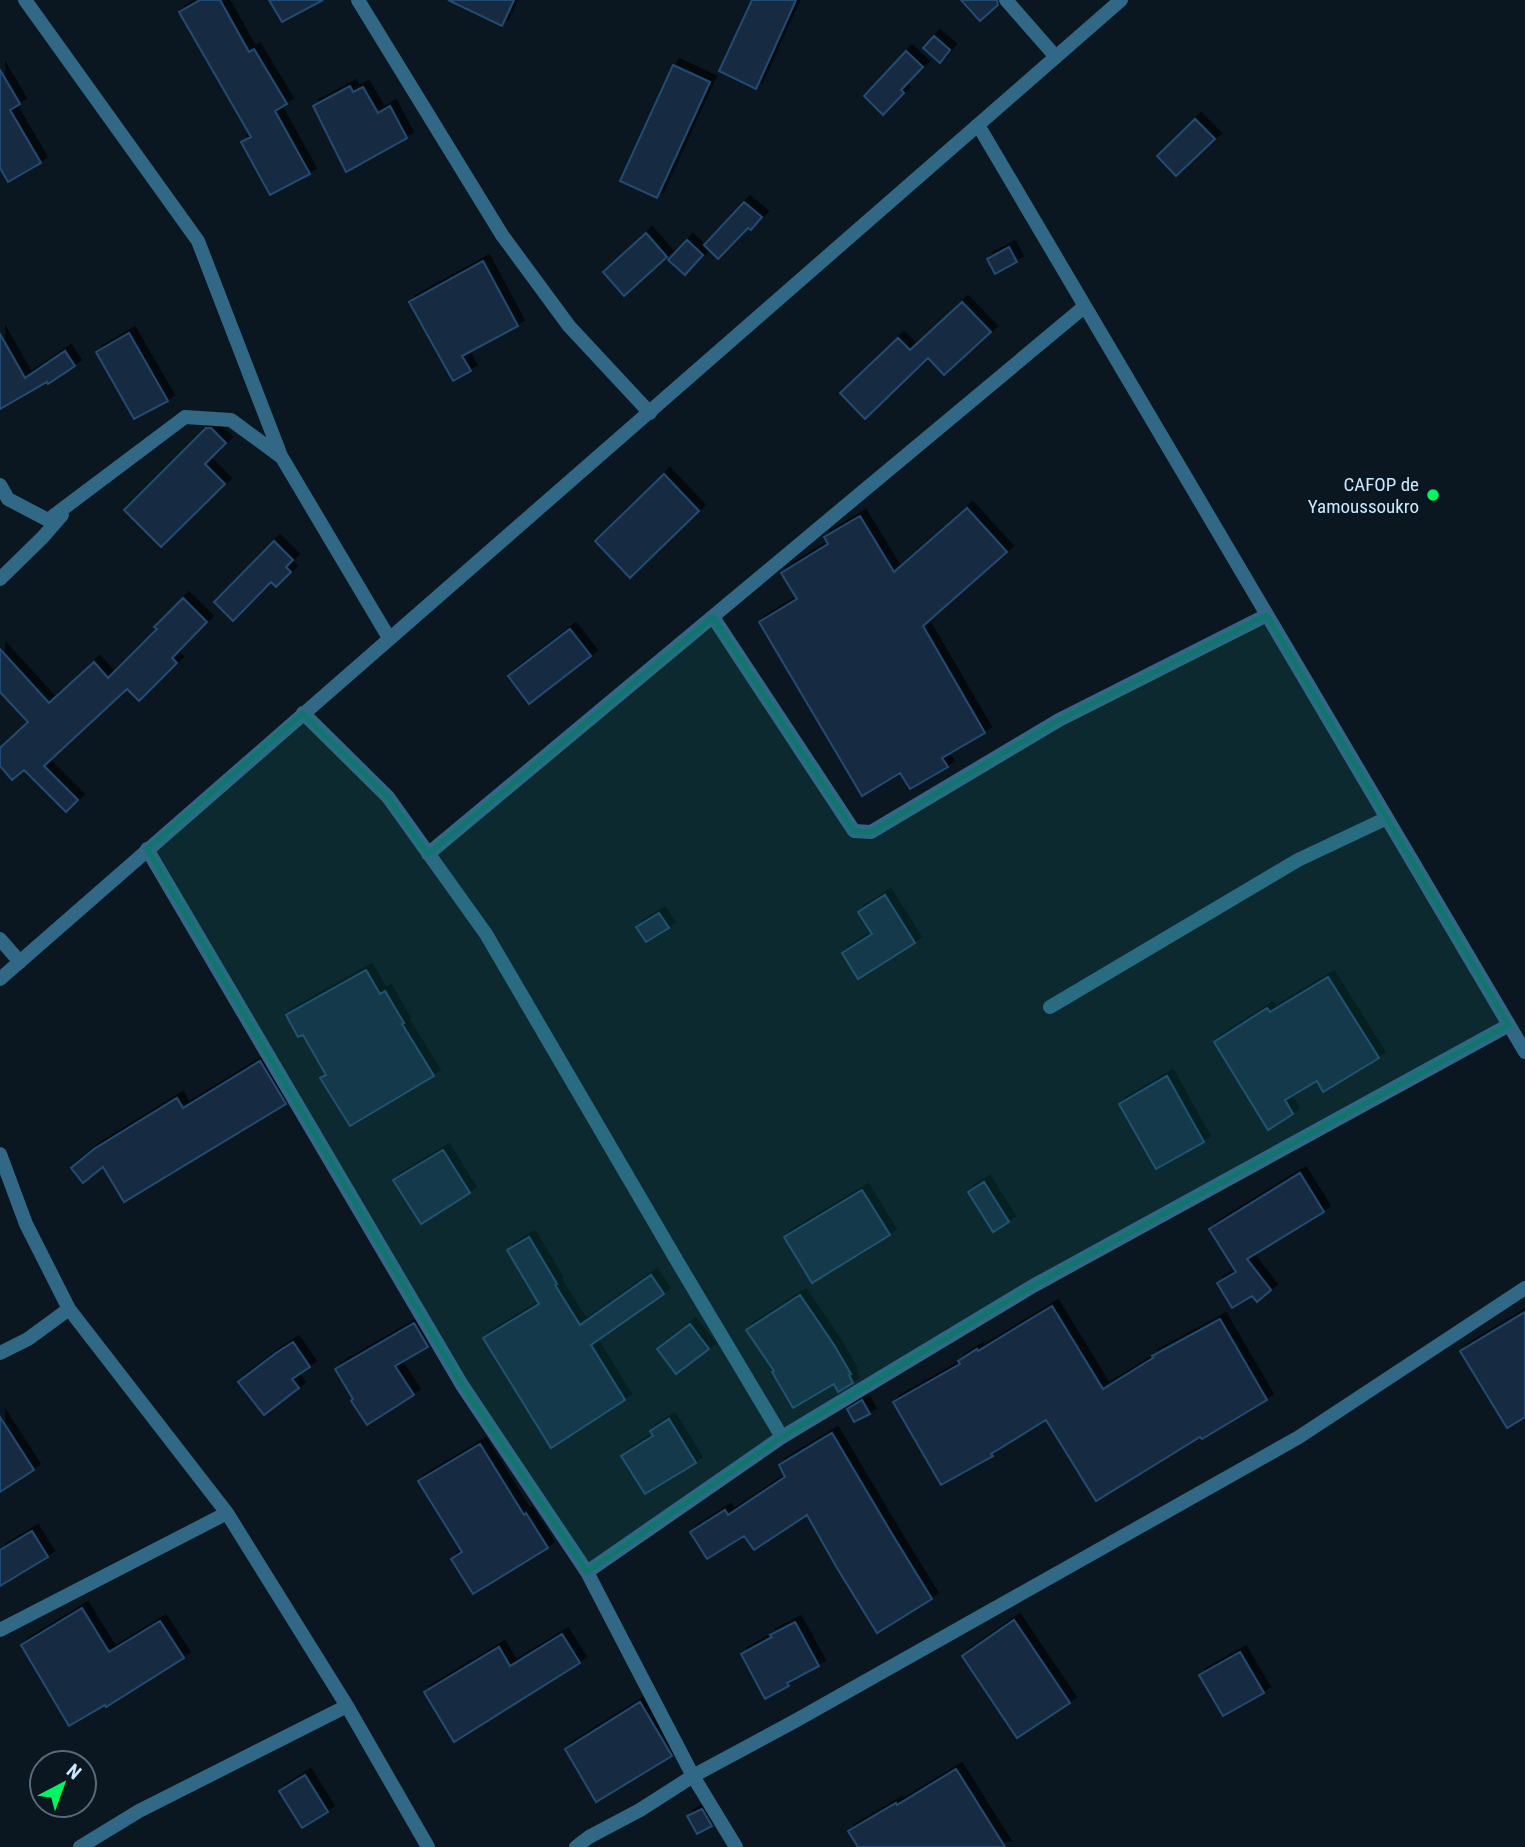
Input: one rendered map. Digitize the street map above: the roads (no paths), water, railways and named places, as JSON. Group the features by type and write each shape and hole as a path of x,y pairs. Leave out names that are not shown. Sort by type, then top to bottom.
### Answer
{"street":[{"path":"25,0 198,241 281,456 389,638"},
{"path":"358,0 502,235 569,326 650,413"},
{"path":"1006,0 1056,57"},
{"path":"0,979 1121,0"},
{"path":"978,125 1525,1052"},
{"path":"428,854 1084,307"},
{"path":"0,485 8,499 48,520 185,417 231,420 281,456"},
{"path":"0,579 43,537 72,503"},
{"path":"713,617 854,831 872,832 1059,720 1267,615"},
{"path":"303,713 388,797 486,934 782,1437"},
{"path":"1051,1007 1298,860 1387,818"},
{"path":"147,849 462,1385 587,1572 692,1776 736,1847"},
{"path":"0,939 20,961"},
{"path":"587,1572 782,1437 1033,1286 1509,1025"},
{"path":"0,1154 26,1224 69,1309 227,1513 347,1706 428,1847"},
{"path":"576,1847 640,1811 692,1776 795,1721 1299,1437 1525,1288"},
{"path":"0,1353 28,1339 69,1309"},
{"path":"0,1630 227,1513"},
{"path":"80,1847 138,1811 347,1706"}],"place":[{"name":"CAFOP de Yamoussoukro","path":"1433,495"}]}
